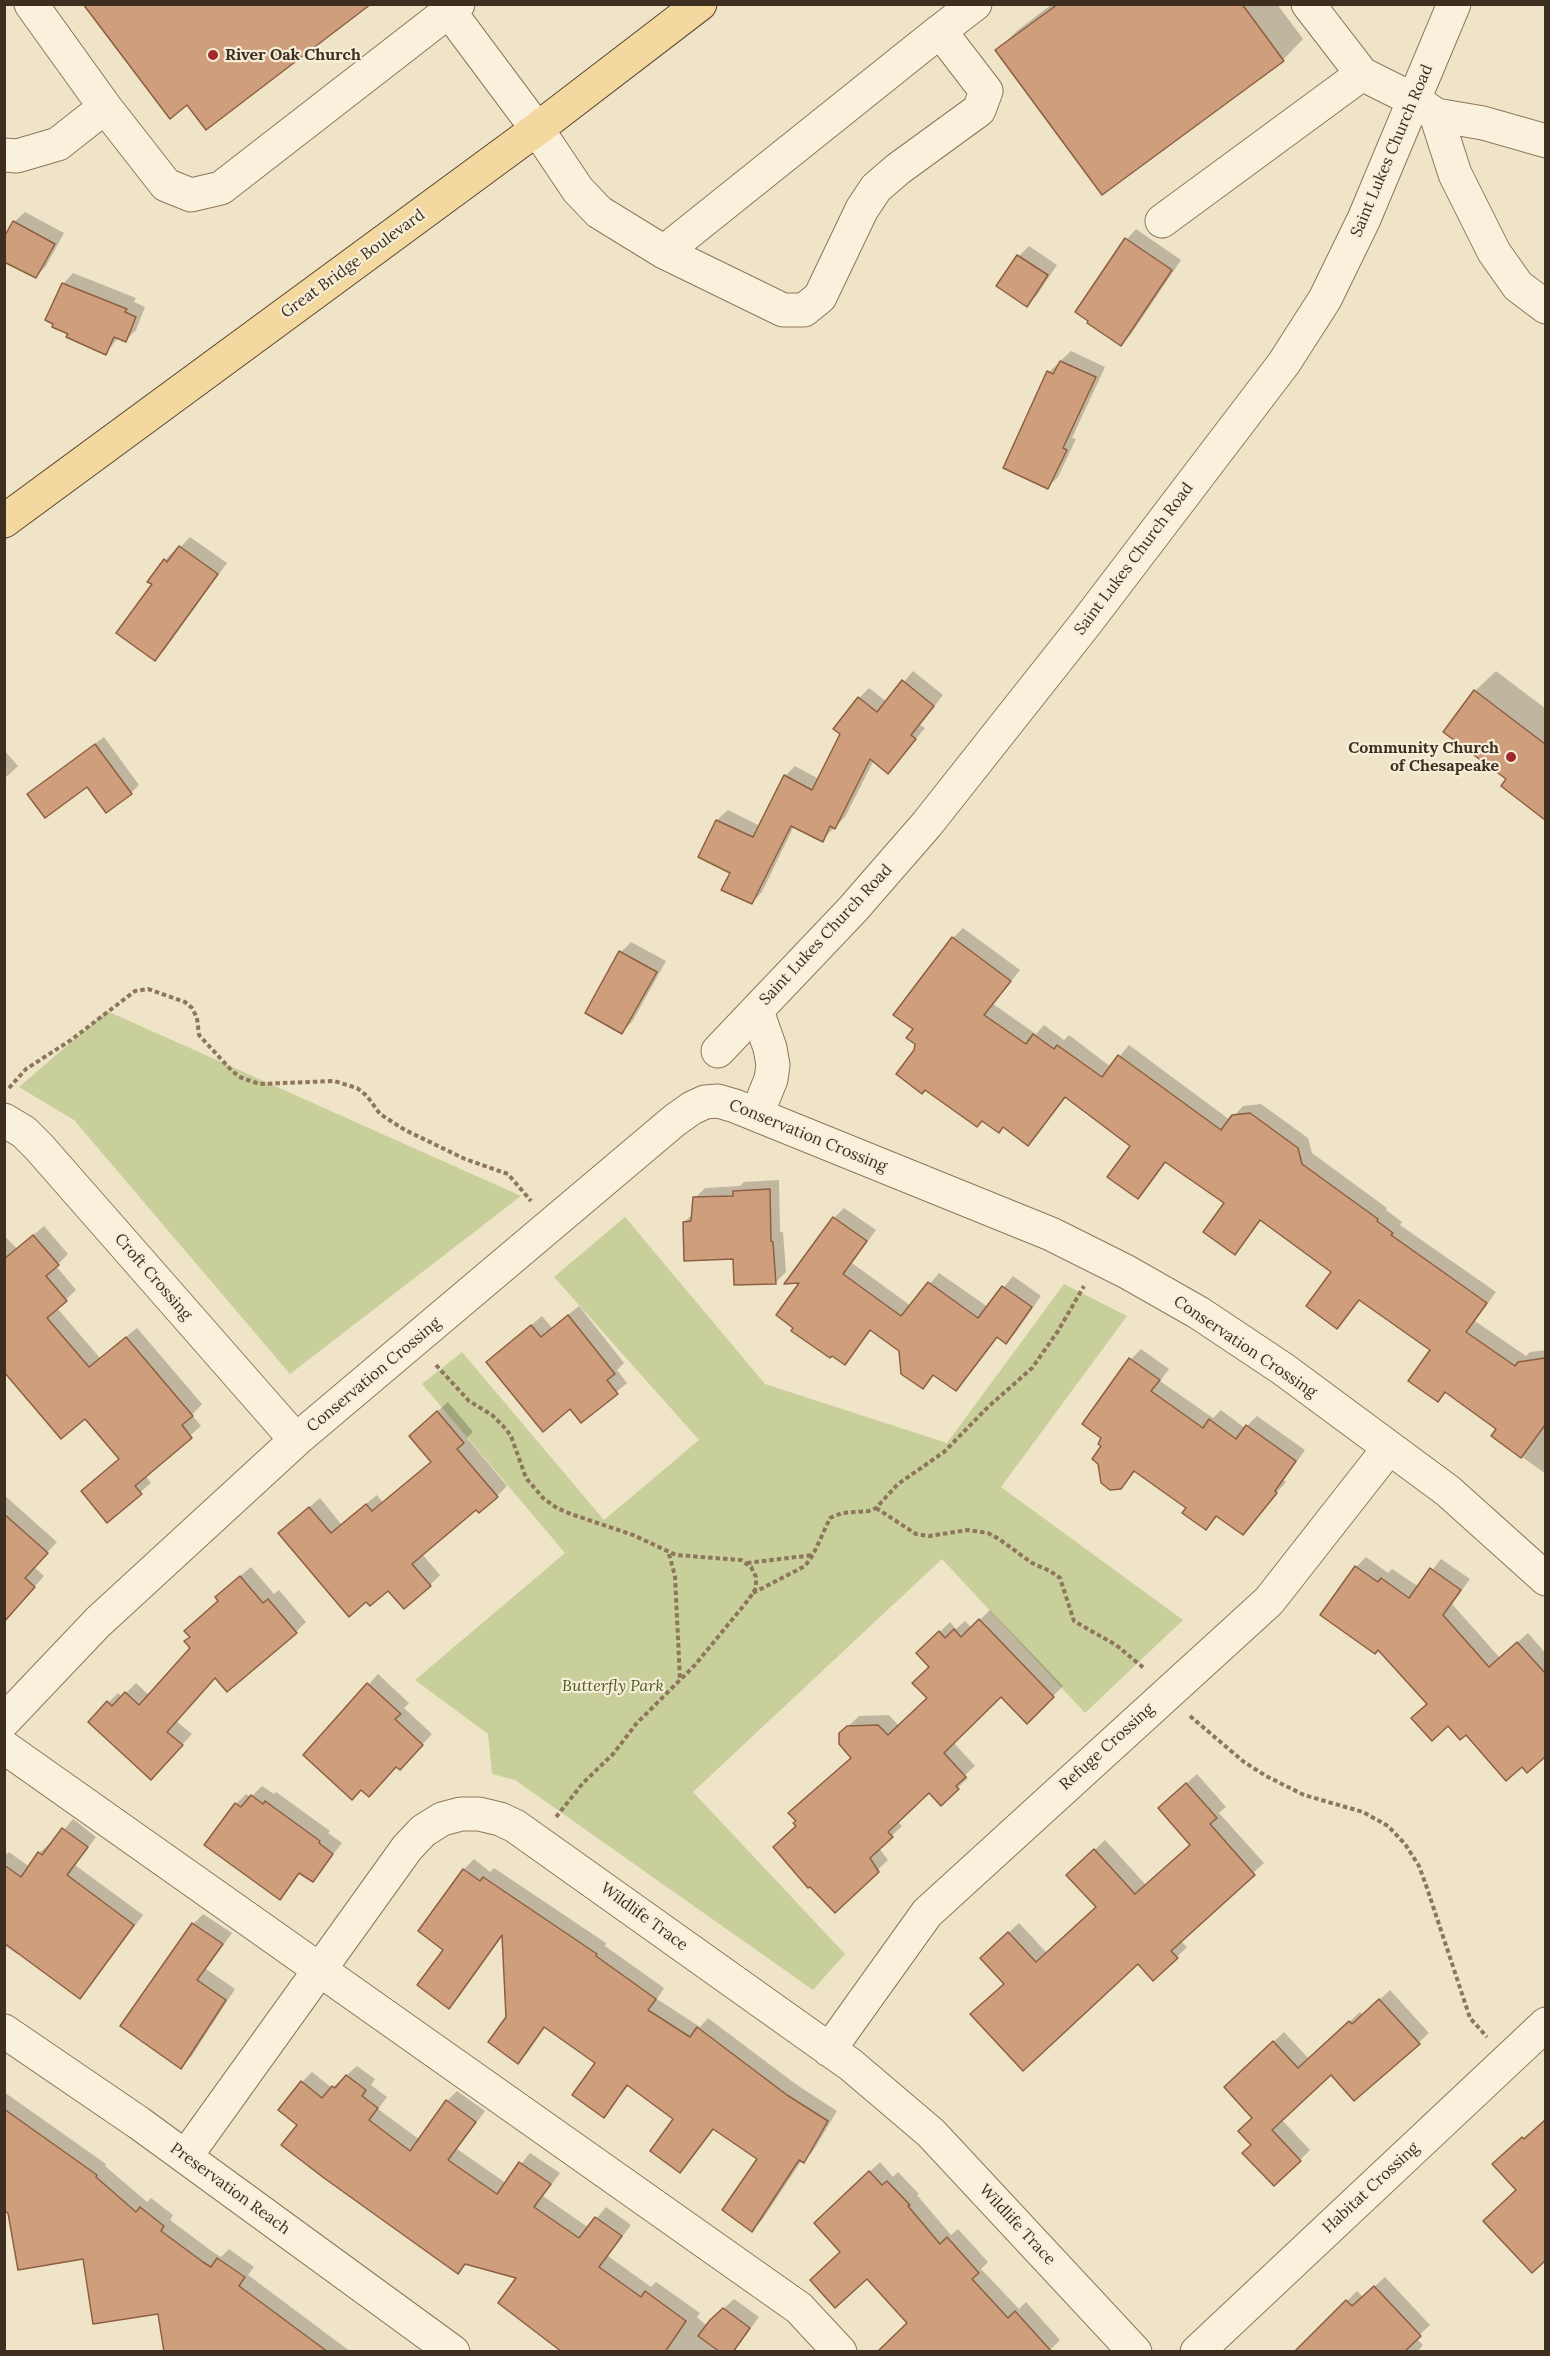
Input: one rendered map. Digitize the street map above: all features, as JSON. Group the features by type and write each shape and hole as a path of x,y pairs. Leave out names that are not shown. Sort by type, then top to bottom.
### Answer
{"main road":[{"name":"Great Bridge Boulevard","path":"4,521 537,129 700,4"}],"street":[{"path":"31,4 105,107 166,185 191,195 221,188 454,8 578,190 599,212 664,252 783,310 804,310 820,297 862,209 876,188 898,169 979,110 986,91 940,31"},
{"path":"664,252 975,4"},
{"path":"1308,4 1362,74 1425,108 1545,141"},
{"name":"Saint Lukes Church Road","path":"718,1051 854,909 927,824 1086,623 1284,363 1330,289 1364,219 1425,108 1454,4"},
{"path":"1162,221 1362,74"},
{"path":"4,155 17,156 58,144 105,107"},
{"path":"1425,108 1494,252 1518,286 1545,306"},
{"path":"757,1011 770,1048 773,1065 771,1079 758,1114"},
{"name":"Conservation Crossing","path":"4,1721 98,1622 296,1440 549,1226 692,1108 705,1102 718,1101 758,1114 1051,1234 1199,1313 1283,1369 1448,1491 1545,1579"},
{"name":"Croft Crossing","path":"4,1120 24,1132 39,1147 296,1440"},
{"name":"Refuge Crossing","path":"829,2050 927,1913 1269,1601 1389,1448"},
{"path":"4,1747 799,2308 840,2352"},
{"name":"Wildlife Trace","path":"186,2156 407,1848 423,1831 442,1819 461,1814 490,1816 515,1826 537,1841 851,2065 932,2133 1135,2352"},
{"name":"Habitat Crossing","path":"1197,2352 1545,2024"},
{"name":"Preservation Reach","path":"4,2031 186,2156 453,2352"}],"path":[{"path":"4,1095 16,1078 36,1061 71,1040 135,991 148,989 185,1002 192,1008 199,1035 240,1077 259,1084 334,1082 357,1088 367,1096 380,1114 405,1130 465,1159 508,1174 549,1226"},
{"path":"753,1593 799,1570 813,1555 830,1518 842,1513 869,1511 876,1508 898,1484 944,1452 988,1407 1032,1368 1078,1298 1098,1258"},
{"path":"416,1339 464,1395 506,1429 511,1436 526,1478 543,1498 571,1514 633,1534 668,1553 684,1557 736,1559 746,1563 813,1555"},
{"path":"876,1508 916,1534 929,1536 968,1530 988,1533 1032,1563 1056,1574 1063,1582 1074,1621 1130,1655 1219,1741 1266,1776 1304,1795 1363,1812 1388,1826 1405,1844 1419,1866 1470,2018 1507,2060"},
{"path":"668,1553 675,1576 680,1680"},
{"path":"537,1841 583,1783 614,1753 636,1724 680,1680 753,1593 756,1587 756,1577 746,1563"}],"green space":[{"path":"107,1011 521,1196 290,1374 74,1120 19,1087"},
{"name":"Butterfly Park","path":"625,1217 765,1384 947,1443 1064,1284 1127,1316 1001,1487 1183,1620 1085,1713 942,1559 693,1792 845,1954 813,1990 515,1780 492,1774 488,1734 415,1680 565,1553 422,1384 462,1352 604,1520 699,1440 554,1277"}],"building":[{"name":"River Oak Church","path":"83,4 371,4 206,130 187,105 170,119"},
{"path":"1058,4 1242,4 1284,61 1102,195 995,50"},
{"path":"13,221 55,244 36,278 4,262 4,237"},
{"path":"1125,238 1172,270 1121,346 1075,312"},
{"path":"1017,255 1048,275 1027,307 996,286"},
{"path":"62,283 127,309 125,312 136,317 126,342 114,337 106,355 66,337 68,334 52,327 53,324 45,320"},
{"path":"1060,361 1096,377 1063,448 1067,450 1048,489 1003,468 1047,371 1053,374"},
{"path":"179,546 218,574 155,661 116,633 152,584 147,582 164,559 167,562"},
{"path":"902,680 934,706 911,735 916,739 888,774 870,759 835,829 830,826 823,842 791,826 752,904 721,890 730,873 698,857 716,820 753,837 784,775 812,790 840,734 833,729 858,697 877,712"},
{"name":"Community Church of Chesapeake","path":"1474,690 1545,744 1545,820 1501,786 1506,779 1443,732"},
{"path":"95,744 132,794 106,813 87,787 45,818 27,794"},
{"path":"952,937 1011,981 984,1015 1026,1044 1033,1034 1054,1049 1057,1045 1102,1077 1118,1055 1221,1130 1232,1115 1250,1113 1298,1148 1302,1164 1378,1219 1377,1221 1393,1233 1391,1235 1487,1303 1466,1332 1515,1366 1518,1362 1545,1358 1545,1425 1521,1458 1491,1436 1496,1429 1445,1392 1438,1402 1408,1381 1430,1350 1359,1300 1337,1329 1306,1306 1331,1272 1260,1220 1235,1255 1203,1232 1224,1203 1165,1162 1138,1199 1107,1177 1130,1146 1065,1097 1028,1146 1003,1127 999,1133 982,1121 977,1127 925,1090 922,1094 896,1074 914,1050 915,1044 906,1038 913,1029 893,1015"},
{"path":"619,951 657,972 622,1034 585,1013"},
{"path":"770,1189 771,1241 773,1242 776,1284 734,1285 733,1259 684,1261 683,1222 691,1221 693,1197 733,1196 733,1191"},
{"path":"833,1217 867,1241 843,1274 901,1316 928,1282 978,1318 1002,1286 1032,1307 1006,1344 997,1337 956,1391 933,1375 923,1389 901,1374 899,1351 870,1330 845,1365 832,1356 830,1358 791,1331 793,1328 776,1315 799,1283 784,1284"},
{"path":"33,1235 59,1265 46,1276 67,1301 47,1318 89,1367 126,1337 193,1416 182,1425 192,1438 135,1486 142,1494 107,1523 81,1491 119,1459 85,1419 61,1439 4,1372 4,1259"},
{"path":"568,1315 615,1374 607,1380 618,1394 581,1423 570,1409 543,1432 486,1362 531,1325 541,1337"},
{"path":"1129,1358 1160,1380 1151,1391 1203,1428 1209,1419 1236,1439 1246,1425 1296,1461 1275,1491 1277,1493 1243,1535 1216,1516 1206,1530 1182,1513 1186,1508 1134,1471 1121,1489 1110,1490 1101,1483 1098,1464 1092,1459 1101,1446 1098,1444 1101,1438 1082,1424"},
{"path":"437,1411 464,1443 457,1449 498,1497 479,1513 476,1510 412,1564 431,1586 404,1609 388,1591 370,1606 366,1602 349,1617 278,1533 309,1507 331,1533 366,1504 372,1511 431,1462 409,1436"},
{"path":"4,1514 48,1553 25,1578 35,1587 4,1622"},
{"path":"1355,1566 1378,1582 1381,1578 1409,1598 1430,1568 1461,1590 1443,1615 1489,1667 1517,1642 1545,1673 1545,1757 1527,1773 1522,1767 1506,1781 1466,1735 1460,1740 1448,1726 1432,1741 1411,1718 1427,1704 1378,1650 1375,1654 1320,1615"},
{"path":"240,1576 263,1603 268,1599 297,1633 227,1692 215,1678 167,1732 183,1745 151,1780 88,1722 107,1701 112,1706 125,1692 139,1705 190,1648 184,1641 190,1637 184,1631 218,1601 215,1597"},
{"path":"979,1619 1054,1697 1027,1724 1001,1697 944,1753 966,1777 956,1786 959,1789 941,1806 929,1793 888,1832 893,1837 870,1858 879,1872 835,1913 810,1887 808,1888 773,1847 796,1826 793,1823 796,1821 788,1813 851,1758 839,1744 839,1733 847,1726 878,1725 888,1735 927,1698 912,1683 929,1667 916,1653 939,1631 945,1638 954,1629 961,1637"},
{"path":"367,1683 401,1714 395,1719 423,1745 400,1770 396,1767 369,1797 361,1790 352,1800 303,1755"},
{"path":"1186,1783 1217,1818 1210,1824 1255,1875 1171,1951 1178,1958 1153,1981 1138,1964 1023,2071 970,2014 1004,1984 980,1958 1008,1932 1036,1962 1096,1907 1066,1875 1094,1849 1135,1894 1190,1845 1158,1808"},
{"path":"251,1795 263,1804 265,1801 320,1841 319,1843 333,1854 313,1882 299,1873 280,1900 204,1845 235,1803 241,1807"},
{"path":"62,1828 88,1847 67,1875 134,1925 80,1999 4,1943 4,1865 21,1877 38,1852 42,1855"},
{"path":"463,1869 480,1881 483,1877 597,1954 596,1956 656,1999 648,2010 690,2037 697,2027 787,2095 828,2121 804,2163 799,2160 752,2232 722,2210 757,2159 713,2129 680,2173 650,2151 673,2119 627,2085 604,2118 572,2095 595,2063 544,2027 518,2064 488,2042 506,2017 502,1935 449,2009 417,1985 443,1950 418,1931"},
{"path":"192,1923 223,1944 197,1980 226,2000 181,2069 120,2026"},
{"path":"1379,1999 1420,2044 1354,2101 1331,2075 1272,2130 1301,2161 1274,2186 1242,2153 1251,2145 1238,2131 1252,2118 1224,2087 1273,2041 1298,2068 1349,2021 1352,2024"},
{"path":"346,2075 366,2090 362,2096 378,2108 369,2120 410,2151 446,2100 476,2122 448,2160 497,2194 519,2162 551,2184 534,2207 579,2238 595,2217 622,2236 599,2267 641,2297 645,2291 686,2321 665,2352 562,2352 498,2303 516,2278 465,2264 458,2274 281,2145 297,2125 278,2110 301,2081 322,2098"},
{"path":"4,2109 97,2175 96,2177 136,2212 140,2207 164,2226 161,2231 203,2262 211,2267 217,2258 245,2277 239,2286 328,2352 164,2352 158,2314 93,2324 83,2259 18,2270 8,2213 4,2211"},
{"path":"1545,2120 1545,2261 1532,2273 1483,2221 1516,2190 1492,2164"},
{"path":"869,2171 882,2185 887,2181 910,2205 908,2206 940,2244 947,2237 979,2273 972,2279 1008,2318 1015,2311 1052,2352 877,2352 907,2323 867,2279 835,2308 810,2280 840,2252 814,2223"},
{"path":"1374,2286 1421,2336 1404,2352 1294,2352 1346,2300 1352,2306"},
{"path":"723,2308 750,2328 733,2352 720,2352 698,2336"}],"place":[{"name":"River Oak Church","path":"213,55"},
{"name":"Community Church of Chesapeake","path":"1511,757"}]}
